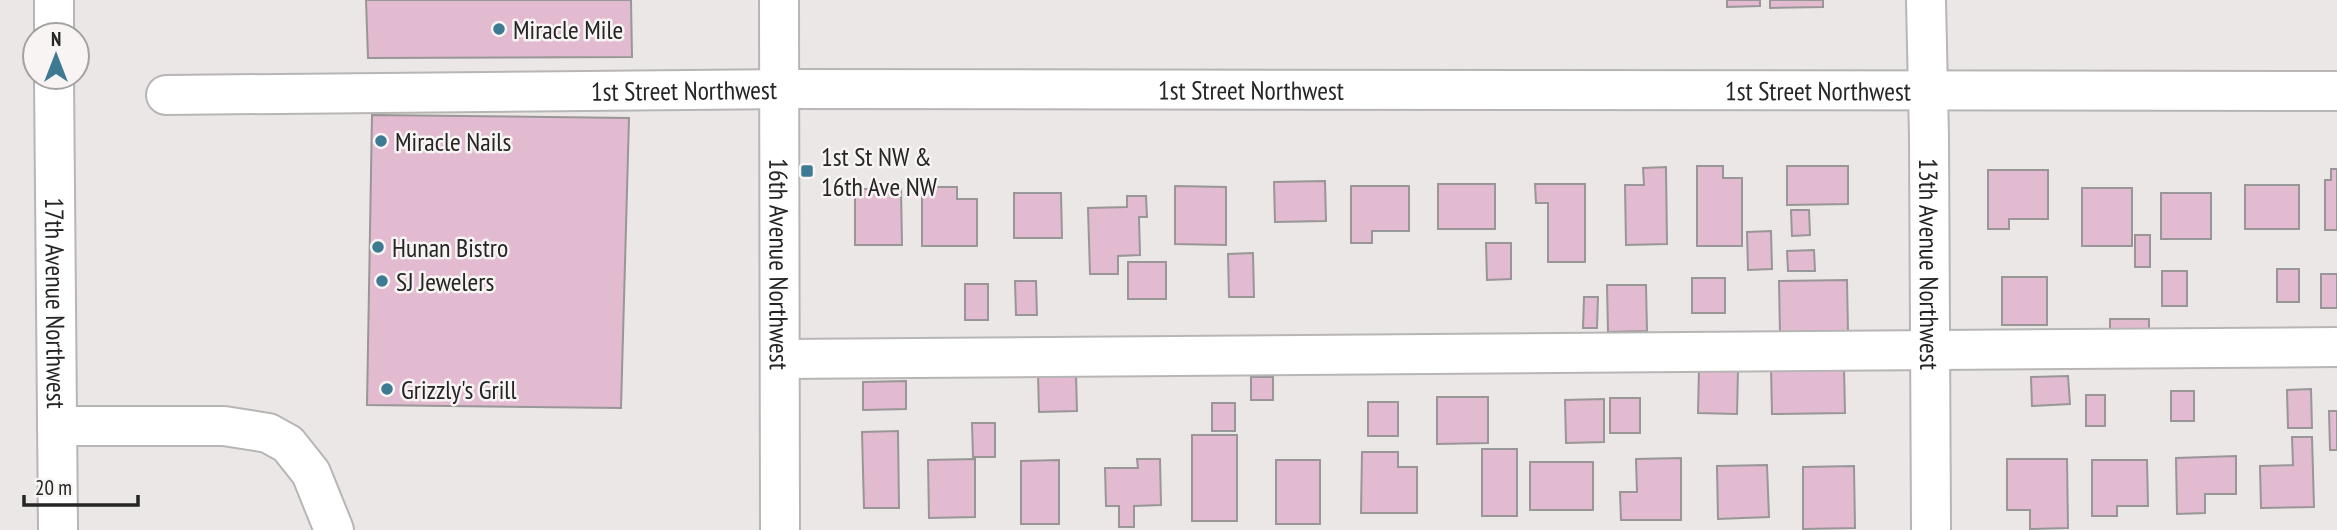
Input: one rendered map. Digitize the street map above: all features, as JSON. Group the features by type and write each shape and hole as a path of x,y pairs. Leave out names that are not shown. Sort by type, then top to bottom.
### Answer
{"street":[{"path":"54,0 54,21"},
{"name":"16th Avenue Northwest","path":"779,0 780,530"},
{"name":"13th Avenue Northwest","path":"1926,0 1929,91 1931,530"},
{"name":"1st Street Northwest","path":"166,95 780,89 2337,91"},
{"name":"17th Avenue Northwest","path":"54,91 58,530"},
{"path":"780,359 2337,347"},
{"path":"57,426 224,426 268,433 288,444 311,473 334,530"}],"building":[{"name":"Miracle Mile","path":"366,0 631,0 632,57 368,58"},
{"path":"1727,0 1760,0 1760,6 1727,7"},
{"path":"1770,0 1823,0 1823,7 1770,8"},
{"path":"372,115 629,118 621,408 367,405"},
{"path":"1697,166 1723,166 1723,178 1742,178 1742,246 1697,246"},
{"path":"1787,166 1848,166 1848,204 1787,205"},
{"path":"1666,167 1667,244 1626,245 1625,185 1644,185 1643,168"},
{"path":"2331,169 2337,169 2337,230 2325,230 2325,180 2331,180"},
{"path":"1988,170 2048,170 2048,219 2009,219 2009,229 1988,229"},
{"path":"1325,181 1326,221 1275,222 1274,182"},
{"path":"1438,184 1495,184 1495,229 1438,229"},
{"path":"1535,184 1585,184 1585,262 1548,262 1548,203 1536,203"},
{"path":"2245,185 2299,185 2299,229 2245,229"},
{"path":"1175,186 1226,187 1226,245 1175,244"},
{"path":"1351,186 1409,186 1409,231 1372,231 1372,243 1351,243"},
{"path":"922,187 957,187 957,199 977,199 977,246 922,246"},
{"path":"2082,188 2132,188 2132,246 2082,246"},
{"path":"855,189 901,189 902,245 855,245"},
{"path":"1014,193 1061,193 1062,238 1014,238"},
{"path":"2161,193 2211,193 2211,239 2161,239"},
{"path":"1127,196 1146,196 1147,217 1139,217 1140,255 1118,256 1118,274 1090,274 1088,208 1127,207"},
{"path":"1791,210 1809,210 1810,235 1792,236"},
{"path":"1771,231 1772,269 1748,270 1747,232"},
{"path":"2135,235 2150,235 2150,267 2135,267"},
{"path":"1486,243 1511,243 1511,279 1487,280"},
{"path":"1814,250 1815,271 1788,271 1787,251"},
{"path":"1253,253 1254,297 1229,297 1228,254"},
{"path":"1128,262 1166,262 1166,299 1128,299"},
{"path":"2277,269 2299,269 2299,302 2277,302"},
{"path":"2162,271 2187,271 2187,306 2162,306"},
{"path":"2321,274 2337,274 2337,308 2321,308"},
{"path":"2002,277 2047,277 2047,325 2002,325"},
{"path":"1692,278 1725,278 1725,313 1692,313"},
{"path":"1847,280 1848,333 1780,334 1779,281"},
{"path":"1015,281 1036,281 1037,315 1016,315"},
{"path":"965,284 988,284 988,320 965,320"},
{"path":"1607,285 1646,285 1647,331 1608,332"},
{"path":"1584,297 1598,297 1597,328 1583,328"},
{"path":"2110,319 2149,319 2149,337 2110,337"},
{"path":"1844,367 1845,413 1772,414 1771,368"},
{"path":"1699,369 1738,370 1737,414 1698,413"},
{"path":"1038,374 1076,374 1077,411 1039,412"},
{"path":"2068,376 2070,404 2032,406 2031,377"},
{"path":"1251,377 1273,377 1273,400 1251,400"},
{"path":"906,381 906,409 863,410 863,382"},
{"path":"2311,389 2312,428 2288,428 2287,390"},
{"path":"2171,391 2194,391 2194,421 2171,421"},
{"path":"2086,395 2105,395 2105,426 2086,426"},
{"path":"1437,397 1488,397 1488,443 1437,444"},
{"path":"1610,398 1640,398 1640,433 1610,433"},
{"path":"1604,399 1604,442 1566,443 1565,400"},
{"path":"1368,402 1398,402 1398,436 1368,436"},
{"path":"1212,403 1235,403 1235,431 1212,431"},
{"path":"2329,411 2337,411 2337,450 2330,450"},
{"path":"972,423 995,423 995,457 973,457"},
{"path":"898,431 899,508 864,508 862,432"},
{"path":"1192,435 1237,435 1237,521 1192,521"},
{"path":"2292,437 2312,437 2314,507 2261,508 2260,466 2293,465"},
{"path":"1482,449 1517,449 1517,516 1482,516"},
{"path":"1362,452 1398,452 1398,467 1417,467 1417,513 1361,513"},
{"path":"2236,456 2236,494 2205,494 2205,513 2177,514 2176,458"},
{"path":"1681,458 1681,520 1621,520 1620,492 1637,492 1636,459"},
{"path":"975,459 975,517 929,518 928,460"},
{"path":"1137,459 1160,459 1161,505 1134,506 1134,527 1119,527 1119,506 1106,506 1105,468 1138,468"},
{"path":"2007,459 2067,459 2068,528 2030,529 2030,510 2007,510"},
{"path":"1059,460 1059,524 1021,524 1021,461"},
{"path":"1276,460 1320,460 1320,524 1276,524"},
{"path":"2092,460 2147,460 2148,506 2117,506 2117,516 2092,516"},
{"path":"1530,462 1593,462 1593,510 1530,510"},
{"path":"1767,465 1769,517 1718,519 1717,466"},
{"path":"1854,466 1855,528 1803,529 1803,467"}],"place":[{"name":"Miracle Mile","path":"499,29"},
{"name":"Miracle Nails","path":"381,141"},
{"name":"1st St NW & 16th Ave NW","path":"807,171"},
{"name":"Hunan Bistro","path":"378,247"},
{"name":"SJ Jewelers","path":"382,281"},
{"name":"Grizzly's Grill","path":"387,389"}]}
